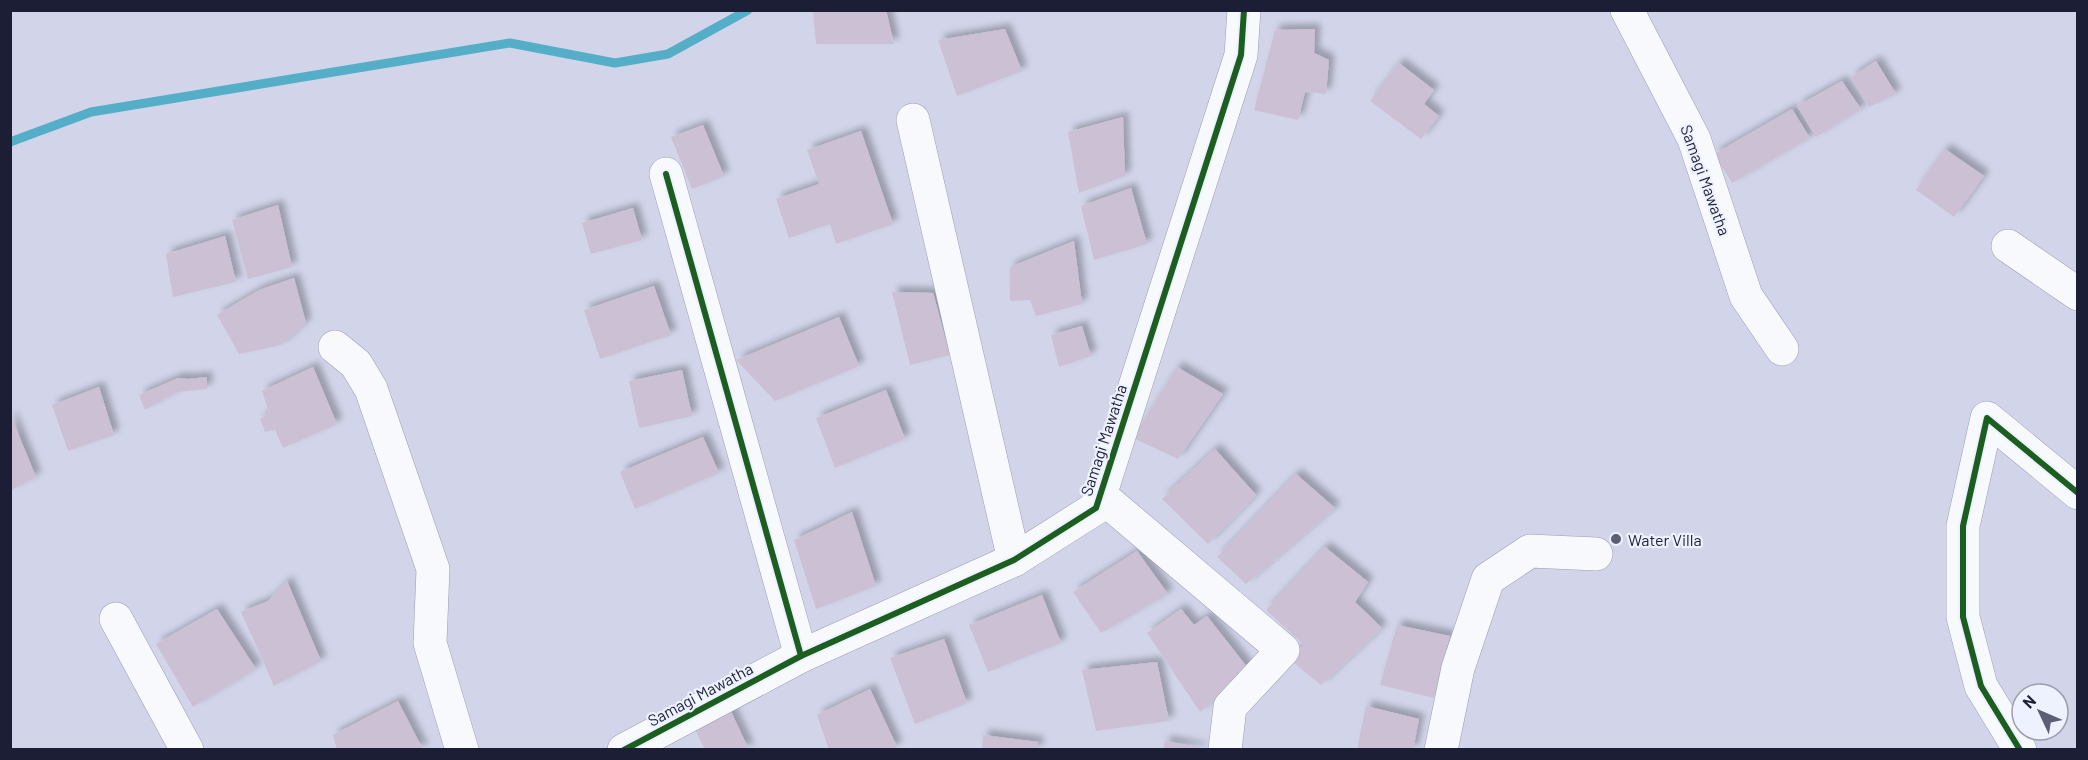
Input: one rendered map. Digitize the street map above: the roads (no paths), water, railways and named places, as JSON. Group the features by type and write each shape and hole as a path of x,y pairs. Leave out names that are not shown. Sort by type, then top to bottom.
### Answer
{"street":[{"name":"Samagi Mawatha","path":"624,750 801,656 1014,560 1095,508 1241,55 1244,10"},
{"name":"Samagi Mawatha","path":"1627,10 1694,139 1746,296 1782,349"},
{"path":"913,120 1014,560"},
{"path":"666,174 801,656"},
{"path":"2008,246 2078,294"},
{"path":"335,347 356,364 371,389 433,569 430,643 462,750"},
{"path":"2020,750 1981,686 1963,617 1963,526 1987,418 2078,493"},
{"path":"1100,495 1283,650 1230,706 1225,750"},
{"path":"1441,750 1458,668 1488,579 1530,551 1596,554"},
{"path":"117,619 188,750"}],"waterway":[{"path":"10,142 91,112 510,43 615,63 668,54 748,10"}],"place":[{"name":"Water Villa","path":"1616,539"}]}
